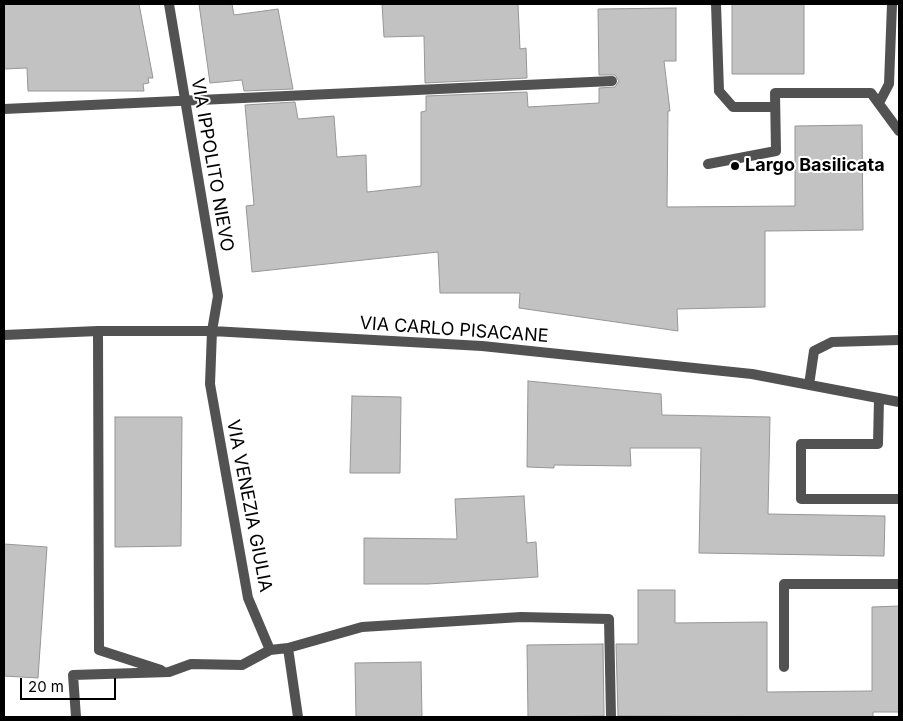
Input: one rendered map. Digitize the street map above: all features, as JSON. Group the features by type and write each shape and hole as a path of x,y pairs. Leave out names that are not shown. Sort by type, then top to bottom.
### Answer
{"street":[{"name":"VIA IPPOLITO NIEVO","path":"169,4 218,296 212,331"},
{"path":"716,4 718,91 733,107 775,107"},
{"path":"879,103 889,84 892,4"},
{"path":"4,109 612,81"},
{"path":"708,164 776,151 775,93 871,92 899,131"},
{"path":"98,331 99,650 170,672"},
{"name":"VIA CARLO PISACANE","path":"4,335 98,331 212,331 482,346 752,374 899,402"},
{"name":"VIA VENEZIA GIULIA","path":"212,331 210,384 248,598 270,650"},
{"path":"809,385 814,351 832,342 899,340"},
{"path":"879,398 878,444 801,444 801,499 899,500"},
{"path":"784,667 784,584 899,584"},
{"path":"76,717 73,675 170,672 191,664 242,665 270,650 288,648 362,627 521,617 609,619 611,717"},
{"path":"288,648 298,717"}],"building":[{"path":"4,4 139,4 153,78 148,78 149,83 143,84 144,91 28,91 27,68 4,69"},
{"path":"199,4 232,4 234,15 278,9 293,89 244,91 242,80 210,83"},
{"path":"382,4 518,4 520,49 526,48 527,78 425,83 424,36 384,37"},
{"path":"732,4 804,4 804,74 732,74"},
{"path":"676,8 676,61 664,61 670,111 668,111 667,207 795,206 795,126 862,125 863,230 765,231 765,307 677,309 678,331 519,308 520,293 440,293 438,252 252,272 246,206 254,205 245,105 295,102 298,119 334,116 337,157 366,155 367,192 421,186 421,112 426,111 426,96 527,92 528,107 599,103 599,88 615,87 619,81 615,75 599,75 598,9"},
{"path":"528,381 661,394 662,415 770,417 768,514 885,516 884,556 699,553 701,448 630,448 631,466 554,465 554,468 527,467"},
{"path":"352,396 401,397 400,473 350,473"},
{"path":"115,417 182,417 181,546 115,547"},
{"path":"524,496 527,543 536,542 538,577 428,584 364,584 364,538 457,539 455,499"},
{"path":"4,544 47,547 38,678 4,676"},
{"path":"638,590 675,590 675,623 767,622 767,692 872,691 872,607 899,606 899,712 873,712 873,717 618,716 616,644 638,644"},
{"path":"603,644 604,716 528,717 527,645"},
{"path":"421,662 422,717 356,717 355,663"}],"place":[{"name":"Largo Basilicata","path":"735,166"}]}
